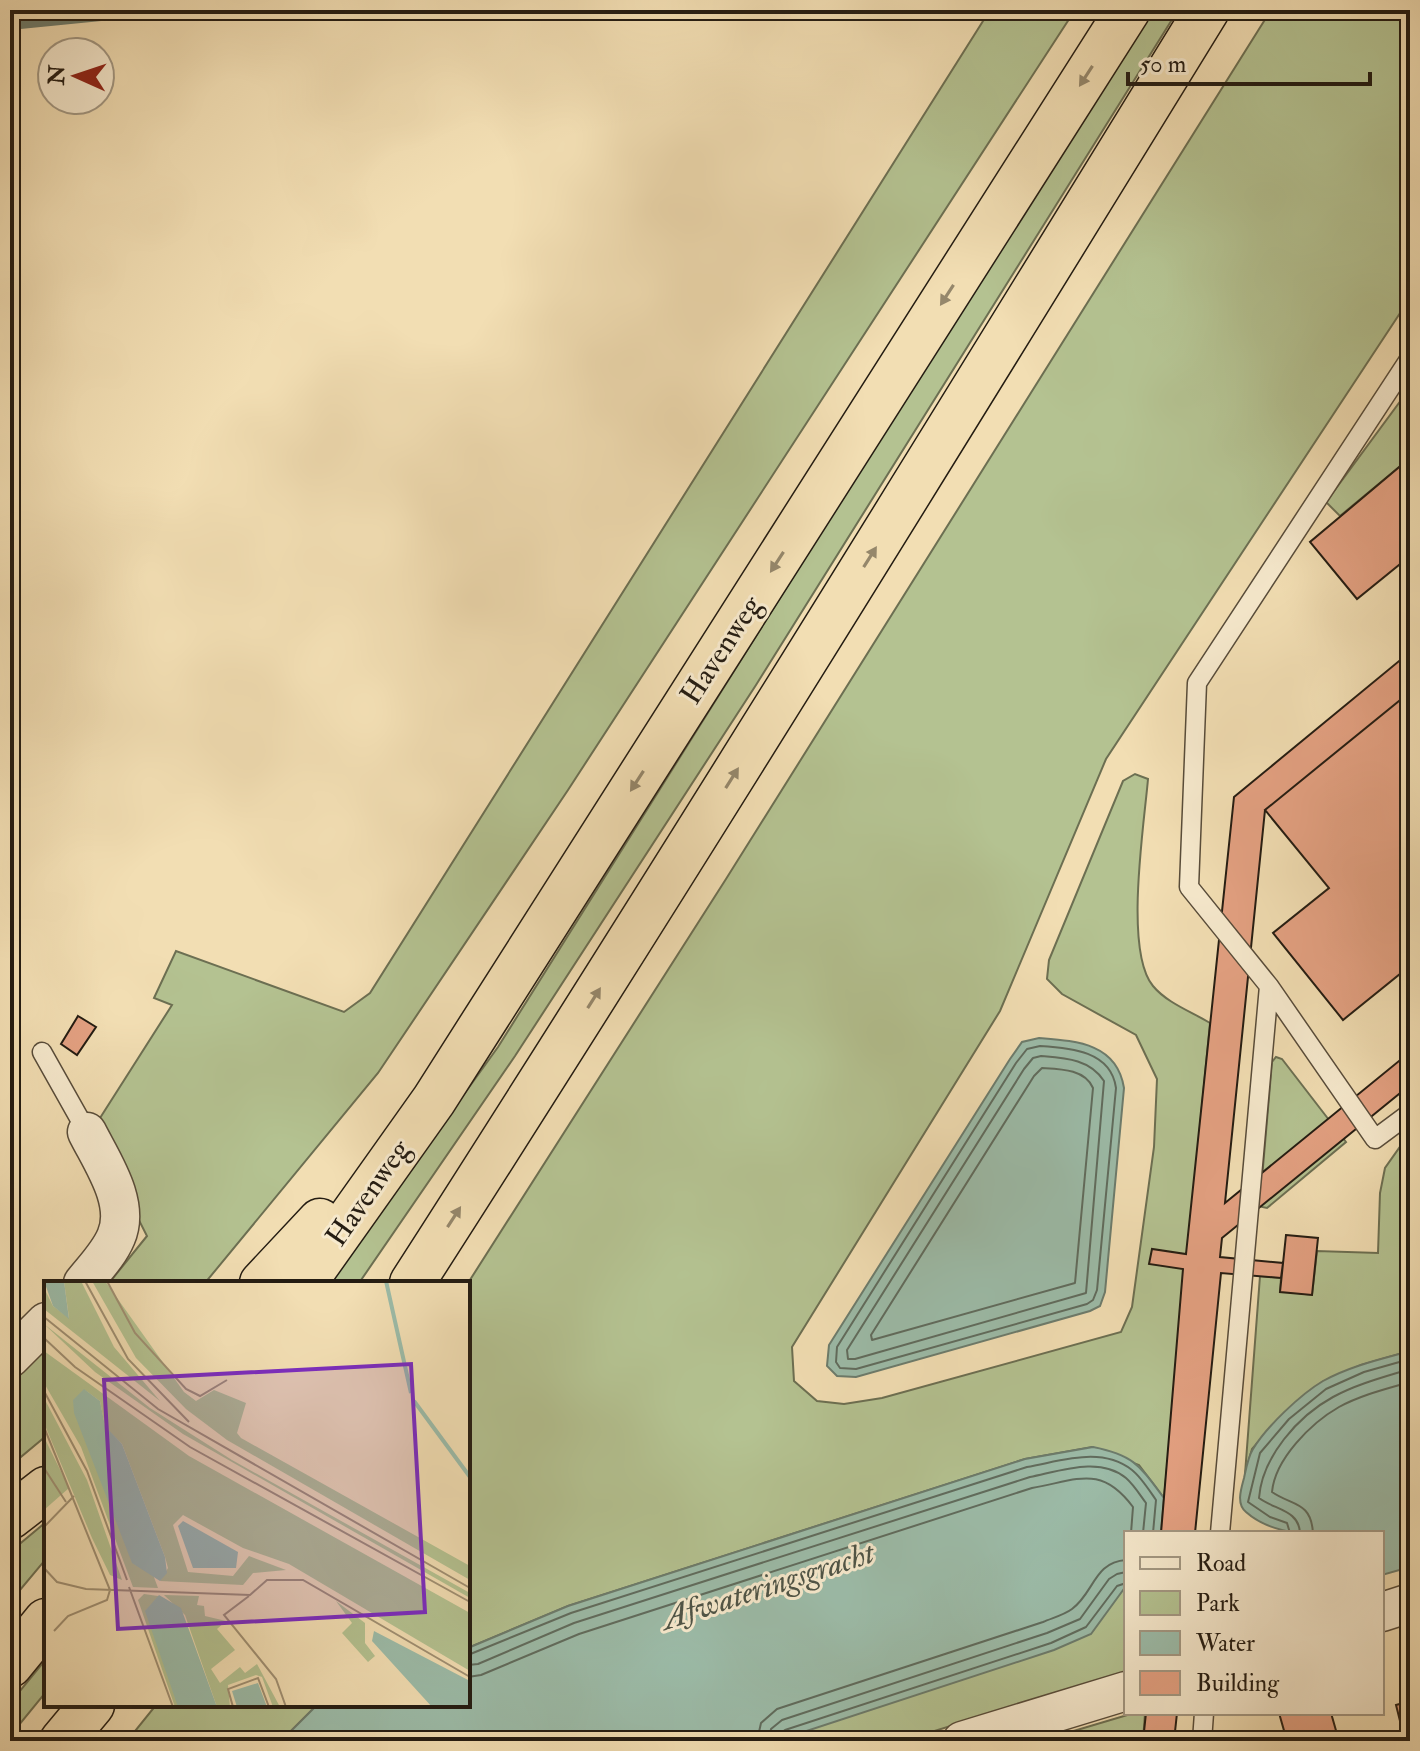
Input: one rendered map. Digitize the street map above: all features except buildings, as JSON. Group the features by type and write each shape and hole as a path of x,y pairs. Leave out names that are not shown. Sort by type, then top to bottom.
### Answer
{"highway":[{"name":"Havenweg","path":"305,1281 434,1100 1128,10"},
{"path":"413,1281 954,422 1207,10"},
{"path":"264,1281 434,1100"},
{"path":"10,1517 44,1491"},
{"path":"10,1665 44,1623"},
{"path":"62,1741 90,1707"}],"street":[{"path":"84,1281 118,1235 121,1212 117,1195 87,1132"},
{"path":"10,1358 44,1324"},
{"path":"1384,1611 1410,1603"},
{"path":"962,1741 1124,1692"}],"lane":[{"path":"1410,358 1197,683 1189,887 1269,986 1375,1139 1410,1113"},
{"path":"1220,1531 1269,986"},
{"path":"42,1052 87,1132"},
{"path":"1202,1741 1204,1715"}],"green space":[{"path":"990,10 1075,10 568,790 378,1073 207,1281 111,1281 147,1236 93,1129 172,1005 154,998 176,951 344,1012 370,993"},
{"path":"1149,10 1178,10 756,685 515,1056 360,1281 329,1281 498,1047"},
{"path":"1271,10 1410,10 1410,298 1106,759 1000,1011 792,1347 794,1381 817,1401 844,1404 882,1398 1121,1332 1132,1307 1154,1147 1157,1079 1136,1035 1062,994 1047,979 1049,960 1123,781 1135,774 1148,779 1138,887 1139,946 1144,969 1153,986 1165,997 1210,1023 1164,1498 1139,1465 1092,1447 1025,1459 568,1606 470,1647 469,1281 726,879"},
{"path":"1410,388 1410,458 1340,516 1326,502"},
{"path":"1276,1057 1282,1059 1346,1142 1267,1208 1262,1207 1260,1202 1272,1062"},
{"path":"1409,1134 1410,1351 1361,1365 1322,1382 1284,1413 1252,1449 1245,1474 1260,1276 1281,1278 1280,1291 1312,1295 1317,1251 1378,1253 1380,1193 1385,1168"},
{"path":"44,1346 44,1438 10,1466 10,1375"},
{"path":"44,1524 44,1561 10,1602 10,1552"},
{"path":"1124,1535 1124,1673 902,1741 506,1741"},
{"path":"44,1661 44,1694 10,1736 10,1703"},
{"path":"154,1707 315,1707 281,1741 127,1741"},
{"path":"1127,1715 1145,1715 1143,1741 1040,1741"}],"water":[{"path":"1039,1038 1080,1043 1104,1053 1120,1073 1124,1088 1105,1292 1100,1306 856,1377 837,1376 827,1366 829,1345 1010,1059 1022,1042"},
{"path":"1410,1351 1410,1567 1384,1574 1384,1531 1289,1531 1276,1528 1246,1512 1240,1496 1250,1456 1266,1431 1314,1387 1366,1363"},
{"name":"Afwateringsgracht","path":"1093,1447 1118,1454 1135,1464 1164,1498 1161,1531 1124,1531 1124,1589 1091,1634 1054,1650 776,1741 281,1741 315,1707 470,1707 470,1647 568,1606 1025,1459"}],"waterway":[{"path":"10,25 161,10"}]}
